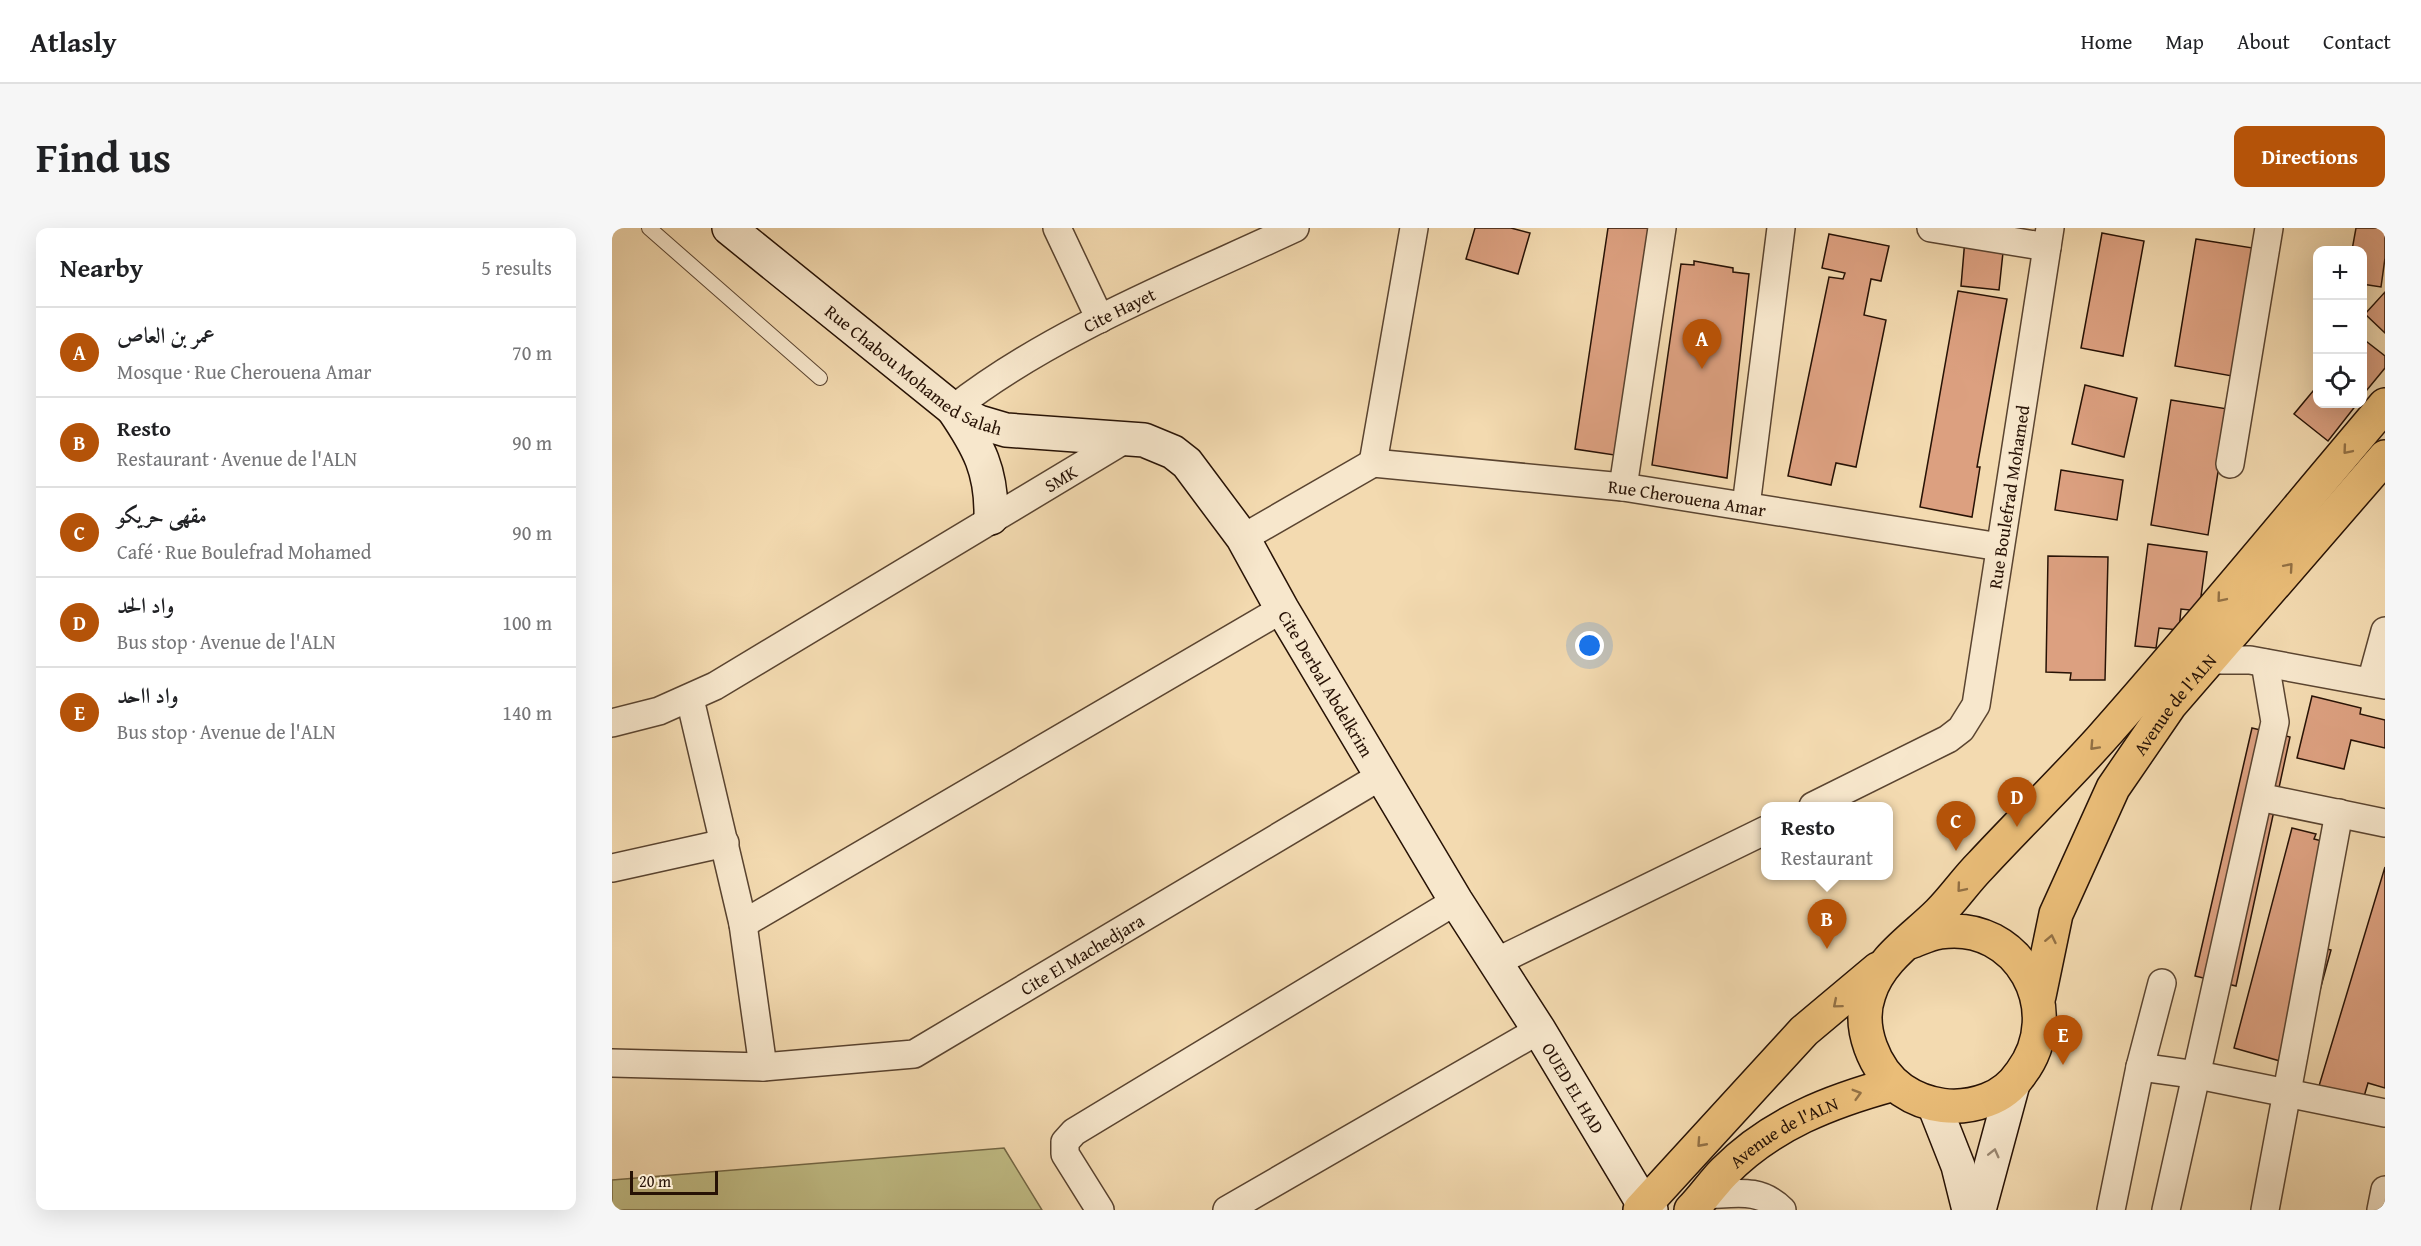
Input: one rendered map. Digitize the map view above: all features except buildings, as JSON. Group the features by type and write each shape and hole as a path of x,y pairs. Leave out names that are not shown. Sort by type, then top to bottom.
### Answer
{"main road":[{"name":"Rue Chabou Mohamed Salah","path":"729,228 952,409 979,422 1006,430 1034,434 1128,437"},
{"path":"1645,1208 1804,1031 1910,942 1942,911 1979,867 2098,741 2385,405"},
{"path":"952,409 976,442 984,460 991,498 991,518"},
{"name":"Cite Derbal Abdelkrim","path":"1128,437 1159,444 1187,463 1244,538 1282,609 1381,776 1456,901 1496,962"},
{"name":"Avenue de l'ALN","path":"2038,996 2056,914 2114,788 2170,705 2385,457"},
{"path":"1882,966 1868,995 1865,1028 1875,1058 1894,1084 1913,1097 1934,1105 1962,1107 1989,1100 2013,1084 2032,1059 2041,1028 2038,996 2025,967 2002,945 1972,932 1940,932 1910,942"},
{"name":"OUED EL HAD","path":"1496,962 1539,1029 1645,1208"},
{"name":"Avenue de l'ALN","path":"1698,1202 1725,1172 1765,1138 1810,1112 1851,1096 1894,1084"},
{"path":"1979,1210 2013,1084"},
{"path":"1934,1105 1958,1166 1970,1210"}],"street":[{"path":"1057,228 1101,319"},
{"name":"Cite Hayet","path":"952,409 996,377 1101,319 1295,228"},
{"path":"1244,538 1373,464 1414,228"},
{"path":"1623,488 1662,228"},
{"path":"1746,507 1781,228"},
{"path":"1931,228 2049,238"},
{"path":"2230,464 2269,228"},
{"name":"Rue Boulefrad Mohamed","path":"1823,802 1935,746 1960,729 1976,705 2049,238"},
{"name":"SMK","path":"991,518 1128,437"},
{"name":"Rue Cherouena Amar","path":"1373,464 1623,488 2000,546"},
{"path":"612,723 659,711 715,686 991,518"},
{"path":"743,924 1282,609"},
{"path":"2169,659 2250,660 2378,683 2385,631"},
{"path":"2166,1210 2276,722 2265,663"},
{"path":"690,699 743,924 763,1067"},
{"name":"Cite El Machedjara","path":"612,1062 763,1067 914,1054 1381,776"},
{"path":"2259,797 2385,823"},
{"path":"2265,1210 2339,813"},
{"path":"1496,962 1761,832"},
{"path":"612,868 725,843"},
{"path":"1100,1210 1065,1154 1065,1142 1074,1132 1456,901"},
{"path":"2111,1210 2140,1067 2162,983"},
{"path":"1227,1210 1539,1029"},
{"path":"2140,1067 2198,1075 2385,1113"},
{"path":"2381,1210 2385,1190"},
{"path":"1698,1202 1754,1193 1770,1198 1782,1210"}],"lane":[{"path":"649,228 820,378"}],"shaded area":[{"path":"1004,1148 1042,1210 612,1210 612,1180"}],"place":[{"name":"عمر بن العاص","path":"1702,369"},
{"name":"واد الحد","path":"2017,827"},
{"name":"مقهى حريكو","path":"1956,851"},
{"name":"Resto","path":"1827,949"},
{"name":"واد ااحد","path":"2063,1065"}]}
